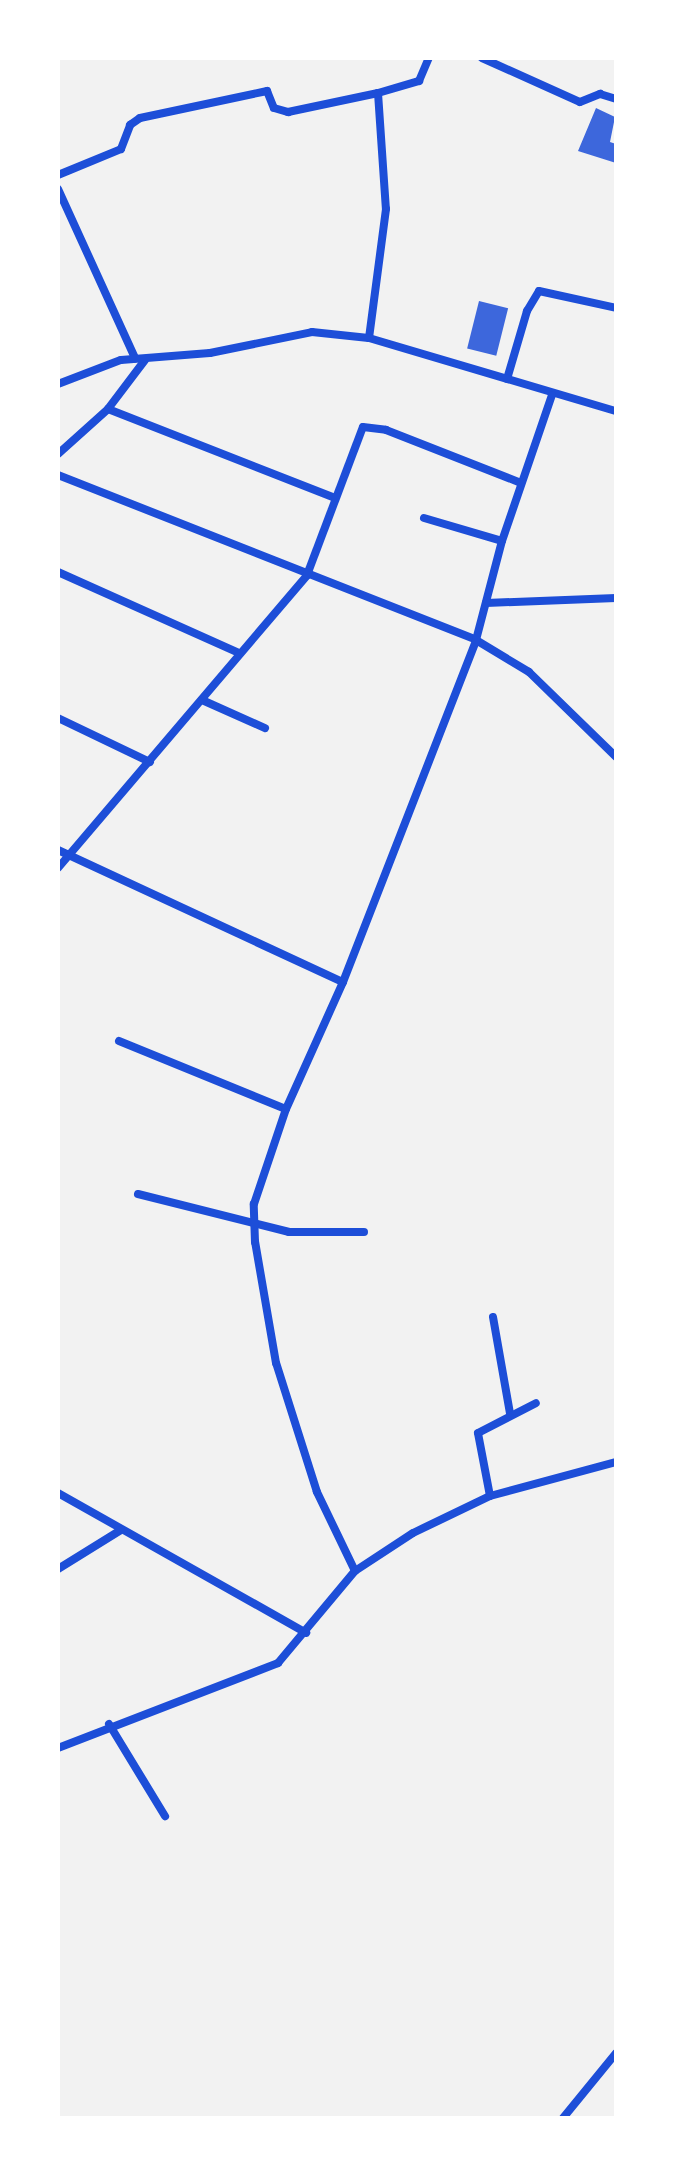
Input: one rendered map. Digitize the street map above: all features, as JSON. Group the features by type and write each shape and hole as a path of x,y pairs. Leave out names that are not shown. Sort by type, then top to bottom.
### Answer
{"street":[{"path":"58,175 121,149 130,125 140,118 267,91 274,108 288,112 419,81 429,58"},
{"path":"482,58 580,102 600,94 616,99"},
{"path":"369,338 386,209 378,93"},
{"path":"58,189 140,359"},
{"path":"507,379 527,311 539,291 616,308"},
{"path":"58,384 102,364 210,353 290,333 369,338 552,395 616,411"},
{"path":"58,454 108,409 140,359"},
{"path":"355,1571 294,1428 276,1363 252,1220 286,1109 343,982 476,640 502,541 552,395"},
{"path":"108,409 335,498"},
{"path":"58,868 307,575 356,438 369,425 521,483"},
{"path":"58,475 476,640 529,672 616,757"},
{"path":"424,518 502,541"},
{"path":"58,572 239,653"},
{"path":"486,603 616,598"},
{"path":"202,700 265,728"},
{"path":"58,718 150,762"},
{"path":"58,850 343,982"},
{"path":"119,1041 286,1109"},
{"path":"138,1194 306,1234 364,1232"},
{"path":"493,1317 510,1413"},
{"path":"490,1496 476,1441 482,1428 536,1403"},
{"path":"58,1748 109,1724 264,1671 289,1655 355,1571 413,1533 490,1496 616,1462"},
{"path":"58,1493 306,1633"},
{"path":"58,1569 121,1530"},
{"path":"109,1724 165,1816"},
{"path":"563,2118 616,2053"}],"building":[{"path":"596,108 615,117 610,142 616,144 616,163 578,151"},
{"path":"479,301 508,308 496,356 467,349"}]}
